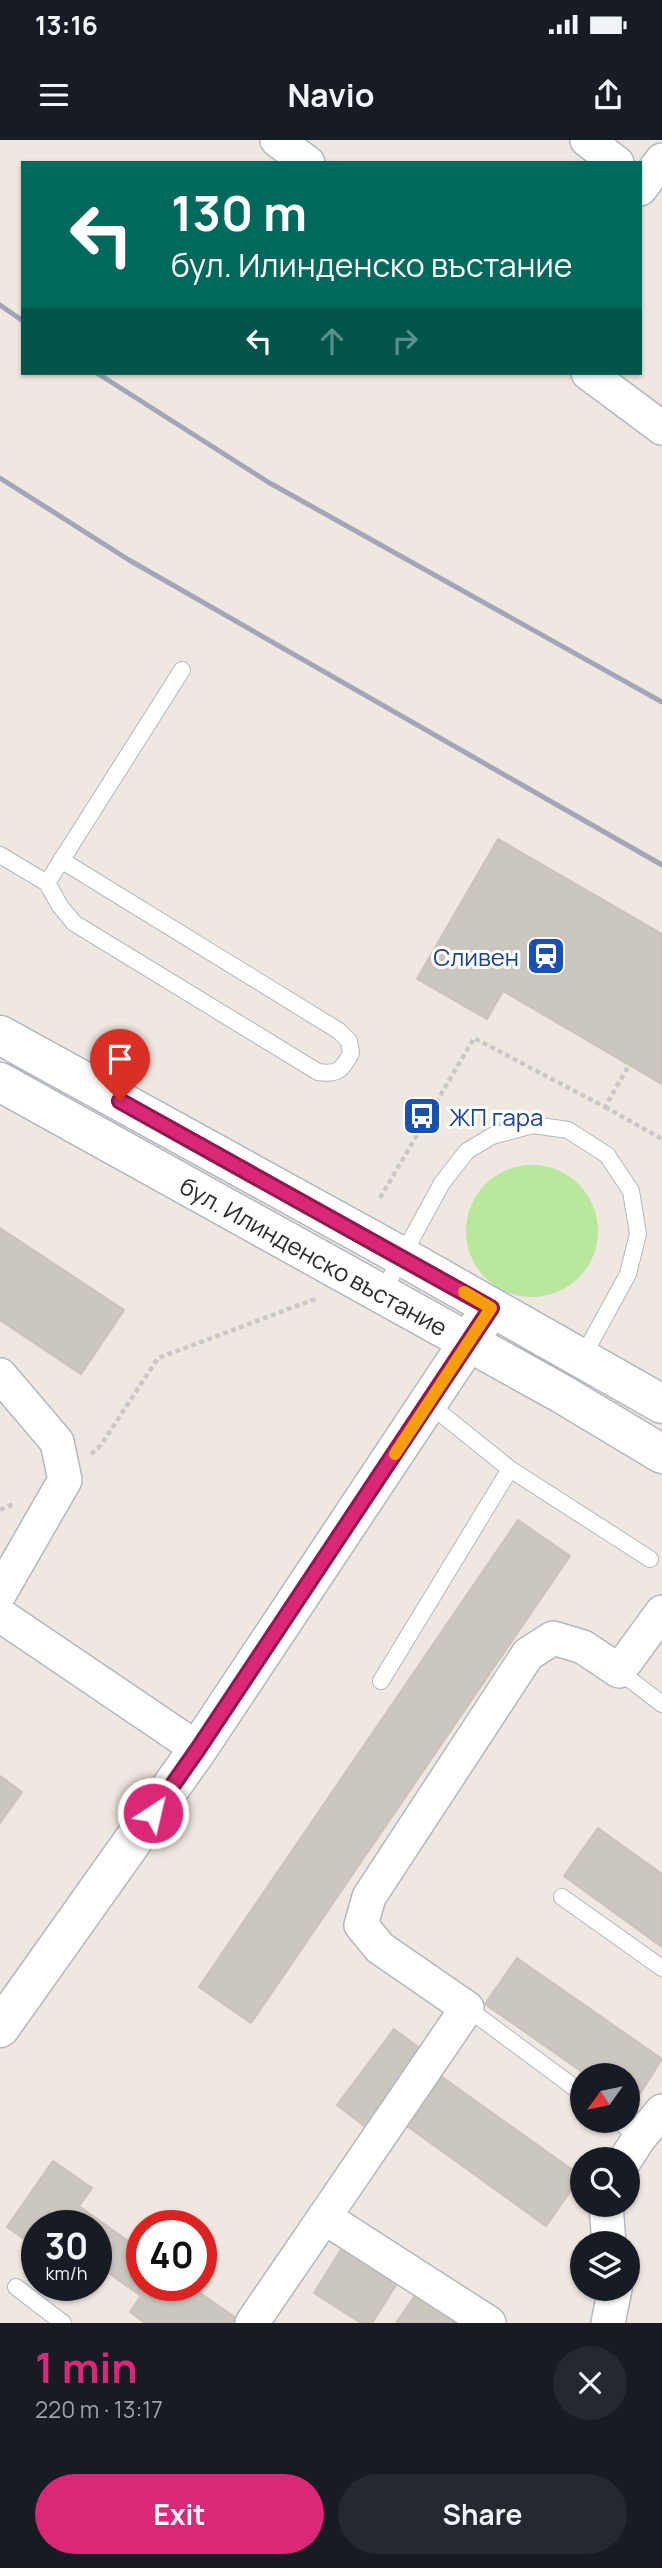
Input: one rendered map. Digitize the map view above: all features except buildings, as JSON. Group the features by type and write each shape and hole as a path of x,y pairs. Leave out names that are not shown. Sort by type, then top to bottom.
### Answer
{"main road":[{"name":"бул. Илинденско въстание","path":"0,1035 491,1308 662,1454"},
{"name":"бул. Илинденско въстание","path":"0,1082 470,1342 662,1404"},
{"path":"0,2028 198,1749 491,1308"}],"street":[{"path":"277,140 305,161"},
{"path":"587,140 614,161"},
{"path":"591,375 662,428"},
{"path":"0,1375 57,1442 65,1480 0,1593"},
{"path":"252,2323 467,2008 380,1948 361,1925 369,1897 528,1654 553,1638 583,1647 619,1671 662,1612"},
{"path":"0,1615 198,1749"},
{"path":"628,2139 662,2111"},
{"path":"324,2217 489,2323"},
{"path":"608,2323 613,2301"}],"lane":[{"path":"47,883 182,670"},
{"path":"0,855 47,883 74,923 318,1072 331,1074 343,1068 351,1053 349,1041 339,1031 61,860"},
{"path":"382,1295 442,1183 467,1152 492,1136 533,1125 568,1130 607,1155 631,1191 638,1234 628,1274 572,1376"},
{"path":"429,1405 510,1469 650,1559"},
{"path":"381,1681 510,1469"},
{"path":"619,1671 662,1704"},
{"path":"562,1897 662,1968"},
{"path":"467,2008 570,2084"},
{"path":"16,2287 64,2323"}],"path":[{"path":"380,1198 474,1038 662,1139"},
{"path":"605,1107 629,1065"},
{"path":"0,1510 65,1480 101,1445 158,1358 326,1296"}],"green space":[{"path":"532,1165 557,1170 579,1184 593,1206 598,1231 593,1256 579,1278 557,1292 532,1297 507,1292 485,1278 471,1256 466,1231 471,1206 485,1184 507,1170"}],"railway":[{"path":"0,305 21,320"},
{"path":"100,375 268,482 662,702"},
{"path":"0,478 129,560 662,865"}],"slow traffic":[{"path":"395,1454 491,1308 464,1292"}],"place":[{"name":"Сливен","path":"546,956"},
{"name":"ЖП гара","path":"422,1116"}],"route":[{"path":"120,1101 491,1308 153,1813"}]}
